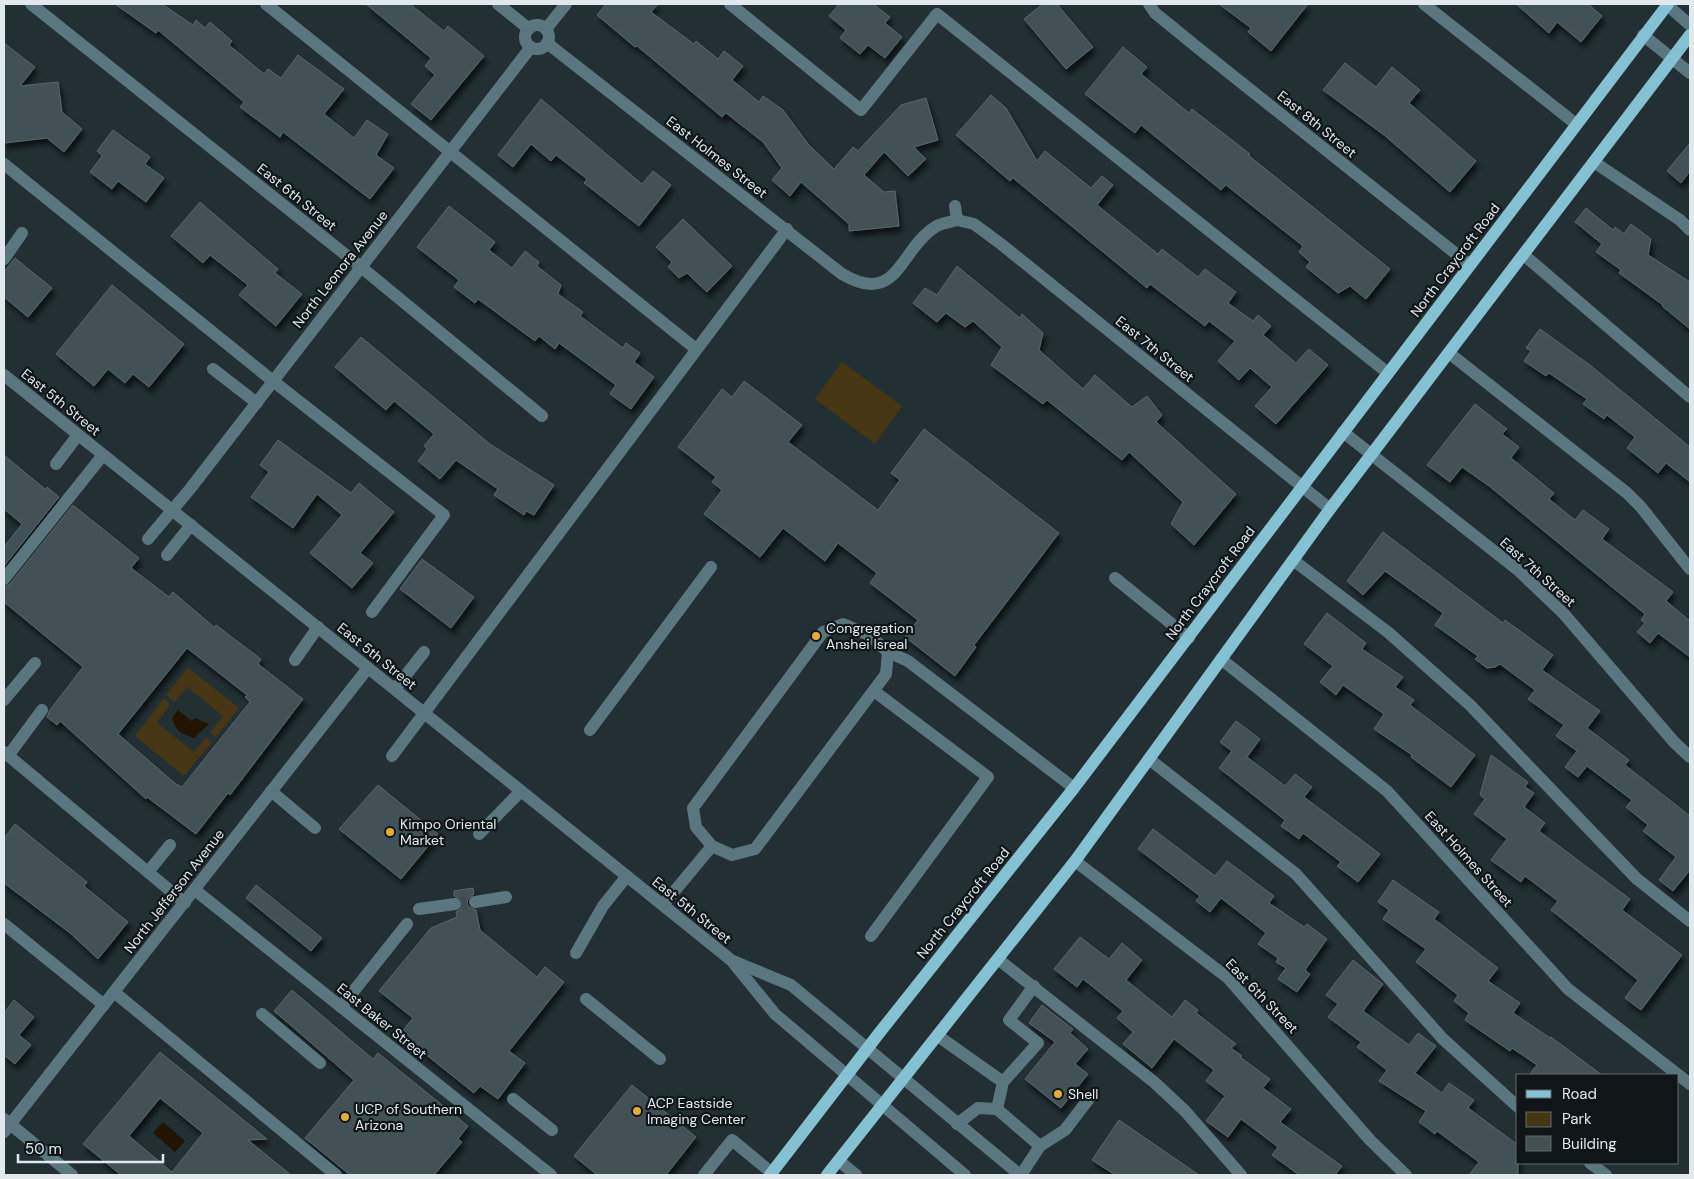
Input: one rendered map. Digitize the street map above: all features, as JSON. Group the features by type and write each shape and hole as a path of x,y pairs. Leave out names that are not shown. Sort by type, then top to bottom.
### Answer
{"main road":[{"name":"North Craycroft Road","path":"771,1174 867,1049 1074,788 1189,638 1667,4"},
{"path":"828,1175 1075,861 1330,509 1690,35"}],"street":[{"name":"East 6th Street","path":"31,4 361,267 542,416"},
{"path":"266,4 451,150 696,349"},
{"path":"498,4 529,29"},
{"path":"546,29 566,4"},
{"path":"730,4 861,110 937,14 1388,373"},
{"name":"East 8th Street","path":"1149,4 1155,13 1198,48 1470,265"},
{"path":"1424,4 1576,124"},
{"path":"1667,4 1690,25"},
{"path":"535,26 546,29 549,36 547,43 538,49 531,46 526,36 529,29 535,26"},
{"path":"1643,35 1690,73"},
{"name":"East Holmes Street","path":"547,43 842,274 857,283 873,285 892,276 924,237 935,227 957,220"},
{"name":"North Leonora Avenue","path":"148,540 174,511 531,46"},
{"path":"1594,162 1680,220 1690,230"},
{"path":"4,164 273,381 444,515 372,612"},
{"path":"955,206 957,220"},
{"name":"East 7th Street","path":"957,220 974,224 1001,244 1330,509"},
{"path":"392,756 423,712 786,229"},
{"path":"4,259 22,233"},
{"path":"1524,255 1690,397"},
{"path":"1449,354 1627,494 1641,507 1690,568"},
{"path":"213,368 257,403"},
{"name":"East 5th Street","path":"4,375 731,960 775,1014 965,1175"},
{"name":"East 7th Street","path":"1343,432 1371,456 1518,570 1564,614 1674,742 1690,757"},
{"path":"56,464 78,435"},
{"path":"4,579 103,455"},
{"path":"167,555 191,525"},
{"path":"1293,560 1389,633 1470,706 1637,879 1690,921"},
{"path":"590,730 711,567"},
{"path":"1115,578 1189,638"},
{"path":"888,652 886,674 754,849 732,855 712,846 696,827 693,808 823,632 843,624 869,635 888,652 908,661 1074,788"},
{"path":"295,660 318,628"},
{"path":"394,689 424,652"},
{"name":"East Holmes Street","path":"1221,659 1387,791 1568,989 1677,1074"},
{"path":"4,700 35,663"},
{"name":"North Jefferson Avenue","path":"6,1125 185,903 368,668"},
{"path":"871,936 988,777 874,691"},
{"path":"42,710 6,754 185,903"},
{"path":"1149,759 1296,874 1443,1039 1516,1105"},
{"path":"271,791 315,828"},
{"path":"479,834 520,791"},
{"path":"148,872 170,845"},
{"path":"663,906 712,846"},
{"name":"East 6th Street","path":"1075,861 1228,978 1370,1140 1406,1175"},
{"path":"576,953 603,906 627,876"},
{"name":"East Baker Street","path":"194,890 551,1175"},
{"path":"474,902 506,897"},
{"path":"419,909 455,904"},
{"path":"4,924 104,1005"},
{"path":"341,1007 407,924"},
{"name":"East 5th Street","path":"731,960 791,985 1020,1175"},
{"path":"999,960 1154,1082 1184,1111 1241,1175"},
{"path":"998,1109 1004,1082 1038,1043 1009,1020 1034,986"},
{"path":"114,992 336,1175"},
{"path":"586,999 660,1060"},
{"path":"262,1014 320,1063"},
{"path":"938,1036 1004,1082"},
{"name":"East Holmes Street","path":"1679,1075 1690,1084"},
{"path":"1020,1175 1040,1146 1064,1130 1091,1096"},
{"path":"513,1099 552,1130"},
{"path":"958,1124 978,1108 998,1109 1040,1146"},
{"path":"6,1125 72,1175"},
{"path":"704,1175 732,1140 771,1174"},
{"path":"839,1161 856,1175"},
{"path":"1591,1164 1606,1175"}],"green space":[{"path":"842,362 902,406 875,444 815,399"},
{"path":"188,668 239,708 216,737 210,733 223,716 187,687 175,702 166,695"},
{"path":"164,698 170,704 157,723 194,752 206,737 212,742 184,776 135,736"}],"shaded area":[{"path":"178,710 192,721 195,718 209,724 194,738 186,735 177,729 172,718"},
{"path":"163,1122 185,1141 175,1152 153,1133"}],"building":[{"path":"115,4 162,4 193,25 196,20 205,28 210,22 232,41 229,45 264,74 268,69 281,78 298,55 344,89 324,114 354,138 367,120 388,134 376,155 394,168 370,199 283,132 280,137 240,107 244,102 158,30 156,33"},
{"path":"366,4 410,4 444,31 448,26 484,56 431,120 411,104 435,75 425,66 431,58"},
{"path":"606,4 658,4 651,12 694,44 696,41 718,59 724,51 743,66 732,80 759,102 763,96 783,110 809,145 834,169 853,147 858,151 901,105 926,98 938,140 914,147 926,159 908,176 884,152 864,175 884,192 895,191 899,226 849,231 849,224 801,182 790,196 772,180 782,168 763,142 726,113 722,117 597,15"},
{"path":"839,4 873,4 890,17 885,23 902,37 885,58 868,45 860,54 840,38 846,30 829,16"},
{"path":"1043,4 1057,4 1093,47 1066,69 1024,19"},
{"path":"1219,4 1308,4 1271,51 1248,32 1251,28"},
{"path":"1516,4 1588,4 1602,16 1581,42 1557,22 1549,33"},
{"path":"4,43 35,67 20,86 58,82 62,112 82,129 64,152 47,138 4,143"},
{"path":"1123,47 1147,67 1141,74 1189,113 1192,109 1250,154 1248,155 1390,269 1366,299 1350,286 1338,293 1306,267 1310,262 1299,252 1303,246 1226,185 1221,190 1141,125 1135,133 1085,94"},
{"path":"1345,63 1376,87 1392,67 1420,90 1409,103 1476,161 1450,192 1384,135 1323,90"},
{"path":"991,95 1006,108 1037,161 1045,151 1091,188 1102,176 1113,185 1097,205 1158,254 1162,249 1198,277 1205,269 1236,292 1228,303 1253,321 1258,315 1271,326 1263,335 1296,363 1309,349 1328,365 1276,424 1255,406 1272,387 1250,368 1239,380 1218,361 1235,341 1209,321 1205,326 1150,284 1147,288 1013,178 1010,181 956,135"},
{"path":"541,99 642,184 653,171 671,185 639,226 584,183 587,179 556,155 551,161 531,144 513,167 498,155"},
{"path":"113,130 150,157 145,164 164,178 146,202 118,181 112,189 90,172 102,156 97,151"},
{"path":"1690,143 1690,171 1681,183 1667,171"},
{"path":"200,202 278,269 275,273 302,294 276,326 239,295 248,285 210,255 203,263 171,236"},
{"path":"449,206 495,242 489,250 512,268 525,251 539,262 537,266 561,285 558,294 583,312 580,316 623,348 626,343 640,353 634,362 654,377 631,409 610,394 616,385 559,343 555,349 539,336 535,341 478,299 475,303 454,287 459,280 417,247"},
{"path":"1586,208 1613,230 1615,227 1624,234 1631,224 1651,239 1648,255 1690,282 1690,329 1663,305 1619,273 1621,270 1596,252 1602,244 1575,222"},
{"path":"683,219 732,266 707,292 687,273 679,278 668,267 672,262 656,247"},
{"path":"15,258 52,288 28,317 4,297 4,272"},
{"path":"957,266 1020,318 1022,314 1043,333 1039,350 1083,389 1095,375 1132,407 1147,396 1162,415 1156,422 1236,494 1194,545 1171,524 1183,502 1129,452 1122,460 1047,400 1043,404 991,365 1002,347 973,321 965,327 946,313 937,322 913,303 925,288 937,295"},
{"path":"112,285 184,344 149,387 133,374 125,383 108,369 94,386 56,354"},
{"path":"1540,329 1590,365 1690,447 1690,482 1666,463 1658,473 1627,448 1635,437 1607,415 1604,419 1583,404 1587,399 1549,373 1546,376 1524,361 1531,351 1526,348"},
{"path":"361,337 490,444 554,485 534,515 526,511 524,515 494,495 498,489 456,460 440,479 418,461 427,449 424,446 434,434 394,401 386,410 335,367"},
{"path":"744,381 802,425 788,442 878,510 900,480 891,473 924,429 1059,533 974,645 976,647 955,676 905,637 918,620 870,583 877,573 838,543 825,561 783,528 760,557 704,514 722,490 712,482 716,477 678,447 722,389 732,397"},
{"path":"1475,404 1507,429 1502,434 1519,447 1511,458 1554,493 1549,499 1575,520 1583,510 1609,529 1602,539 1673,592 1666,601 1690,621 1690,657 1658,633 1650,643 1637,632 1645,623 1641,620 1645,614 1489,486 1462,467 1450,482 1427,465"},
{"path":"278,440 351,493 359,483 394,512 360,553 373,563 352,588 310,553 342,515 317,494 293,528 251,497 269,472 260,465"},
{"path":"4,455 45,489 47,487 59,497 4,566 4,547 22,524 4,509"},
{"path":"73,505 139,558 131,568 169,597 173,592 214,627 216,625 261,659 258,664 303,699 230,795 228,793 196,834 147,797 146,799 60,721 57,725 47,717 50,710 83,667 4,602 4,587 10,584","holes":["187,648 247,695 245,697 250,702 182,787 176,784 118,734"]},
{"path":"1383,532 1503,623 1505,620 1553,655 1542,670 1600,711 1587,728 1629,760 1625,765 1690,816 1690,870 1673,891 1659,880 1676,857 1643,831 1648,825 1626,807 1632,800 1587,766 1578,777 1565,767 1577,751 1556,736 1564,725 1528,699 1535,690 1500,664 1487,668 1475,659 1478,656 1435,625 1443,613 1385,571 1363,595 1347,581"},
{"path":"422,559 474,597 451,628 400,589"},
{"path":"1327,613 1366,643 1362,649 1403,677 1395,687 1414,700 1410,705 1475,755 1451,787 1411,757 1412,755 1374,729 1384,714 1343,685 1336,695 1320,682 1333,666 1304,644"},
{"path":"1236,721 1260,739 1247,757 1285,786 1295,774 1312,787 1304,797 1380,854 1358,882 1337,866 1341,862 1303,833 1299,839 1281,826 1285,820 1219,768 1232,751 1220,742"},
{"path":"1491,755 1528,782 1525,787 1534,793 1524,807 1545,823 1539,831 1630,899 1622,910 1682,955 1641,1010 1625,998 1638,980 1551,910 1558,901 1525,876 1521,882 1491,860 1507,839 1474,814 1485,799 1480,795"},
{"name":"Kimpo Oriental Market","path":"378,785 438,834 401,879 339,829"},
{"path":"15,824 87,882 84,886 128,922 98,959 70,933 4,883 4,838"},
{"path":"1153,829 1215,876 1227,861 1274,896 1269,903 1304,927 1307,924 1327,939 1305,970 1310,974 1297,992 1278,979 1286,968 1276,962 1278,958 1258,944 1266,933 1221,898 1210,912 1196,901 1200,896 1138,849"},
{"path":"1393,880 1439,912 1434,919 1498,968 1488,981 1520,1003 1513,1013 1551,1037 1601,1074 1530,1074 1537,1065 1512,1048 1510,1051 1465,1020 1469,1013 1454,1001 1458,995 1416,962 1426,949 1383,919 1389,910 1378,902"},
{"path":"256,885 322,938 311,951 246,898"},
{"path":"473,888 474,894 468,899 467,904 476,910 480,930 537,977 545,967 564,982 509,1051 525,1063 498,1099 480,1086 474,1093 400,1034 413,1018 379,991 431,928 457,917 456,912 460,910 463,903 461,899 454,896 454,891"},
{"path":"1080,937 1109,959 1122,943 1142,960 1126,980 1172,1017 1185,1000 1198,1010 1196,1013 1236,1044 1231,1048 1270,1079 1263,1088 1291,1109 1280,1122 1342,1166 1335,1175 1299,1175 1272,1155 1278,1147 1241,1119 1228,1137 1206,1121 1225,1096 1206,1081 1214,1070 1174,1039 1152,1068 1123,1044 1133,1032 1117,1018 1123,1011 1083,979 1077,987 1054,969"},
{"path":"1353,960 1383,984 1363,1011 1409,1045 1418,1033 1436,1046 1415,1073 1442,1093 1449,1083 1474,1100 1468,1108 1516,1144 1518,1175 1469,1175 1479,1162 1437,1131 1435,1134 1419,1122 1426,1111 1379,1081 1387,1070 1357,1047 1361,1042 1328,1017 1338,1004 1326,995"},
{"path":"292,990 373,1059 378,1053 468,1126 458,1139 462,1142 434,1175 350,1175 305,1138 354,1080 274,1011"},
{"path":"14,1000 34,1017 19,1035 31,1045 15,1064 4,1055 4,1013"},
{"path":"1042,1005 1073,1029 1070,1033 1088,1049 1075,1064 1088,1074 1061,1108 1025,1079 1055,1042 1029,1023"},
{"path":"160,1052 267,1139 248,1140 291,1175 121,1175 83,1144","holes":["160,1098 203,1133 172,1172 129,1136"]},
{"name":"ACP Eastside Imaging Center","path":"632,1085 696,1137 666,1175 597,1175 574,1156"},
{"path":"1119,1120 1199,1175 1115,1175 1092,1160"}],"tunnel":[{"path":"455,904 475,902"}],"place":[{"name":"Congregation Anshei Isreal","path":"816,636"},
{"name":"Kimpo Oriental Market","path":"390,832"},
{"name":"Shell","path":"1058,1094"},
{"name":"ACP Eastside Imaging Center","path":"637,1111"},
{"name":"UCP of Southern Arizona","path":"345,1117"}]}
